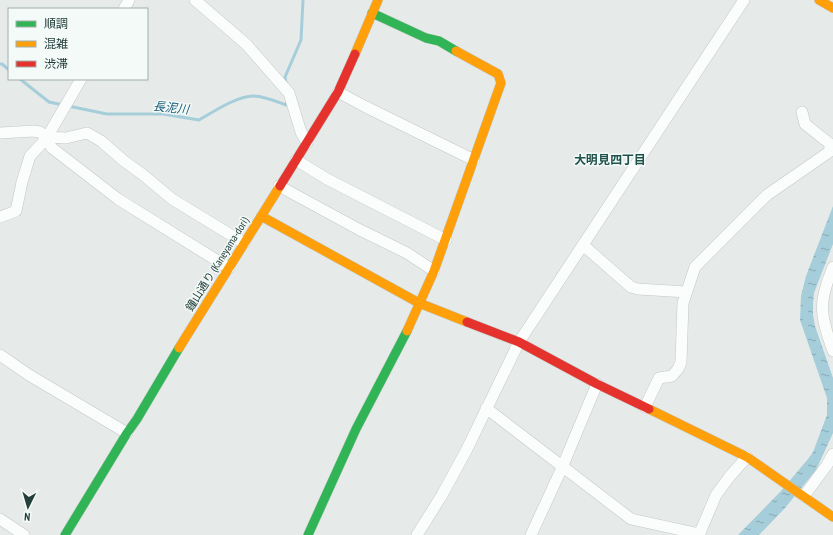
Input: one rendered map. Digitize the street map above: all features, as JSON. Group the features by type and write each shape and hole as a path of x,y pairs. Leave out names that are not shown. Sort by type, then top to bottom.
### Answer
{"street":[{"path":"195,0 246,44 289,93 301,132 307,143"},
{"name":"鐘山通り (Kaneyama-dori)","path":"65,535 244,242 325,115 338,92 378,0"},
{"path":"417,535 442,495 467,449 519,342 744,0"},
{"path":"819,0 833,8"},
{"path":"308,535 356,429 405,336 434,271 501,83 498,74 439,41 426,38 372,13"},
{"path":"0,217 16,211 22,182 30,156 46,138 80,80"},
{"path":"338,92 474,160"},
{"path":"645,407 659,378 672,376 678,369 681,362 683,303 695,267 767,195 829,152 830,144 805,124 802,112"},
{"path":"0,133 40,132 52,148 118,199 229,268"},
{"path":"46,138 66,138 87,133 101,141 172,199 244,242"},
{"path":"296,160 327,179 446,240"},
{"path":"280,186 360,230 407,253 434,271"},
{"path":"261,216 419,303 519,342 597,384 748,457 833,517"},
{"path":"583,245 631,287 638,289 687,292"},
{"path":"833,267 825,286 822,303 824,322 833,351"},
{"path":"0,355 29,375 127,433"},
{"path":"531,535 597,384"},
{"path":"486,408 631,520 699,534 716,495 730,476 748,457"},
{"path":"804,496 827,465 833,454"},
{"path":"0,519 24,535"}],"water":[{"path":"833,206 833,244 814,293 813,315 815,326 833,378 833,433 816,470 785,508 759,535 738,535 781,491 808,459 813,452 827,415 827,398 800,320 801,296 806,276"}],"waterway":[{"name":"長泥川","path":"286,83 285,77 301,40 303,0"},
{"name":"長泥川","path":"0,64 8,69"},
{"name":"長泥川","path":"21,80 49,102 63,105"},
{"name":"長泥川","path":"68,106 107,114 163,114 199,120 225,105 247,97 261,97 286,105 287,101"}],"traffic: fast":[{"path":"372,13 426,38 439,41 456,51"},
{"path":"308,535 356,429 407,331"},
{"path":"65,535 179,348"}],"traffic: slow":[{"path":"355,54 378,0"},
{"path":"819,0 833,8"},
{"path":"407,331 434,271 501,83 498,74 456,51"},
{"path":"179,348 280,186"},
{"path":"261,216 419,303 467,322"},
{"path":"649,409 747,457 833,517"}],"traffic: jam":[{"path":"280,186 338,92 355,54"},
{"path":"467,322 519,342 597,384 649,409"}],"district":[{"name":"大明見四丁目","path":"610,160"}]}
